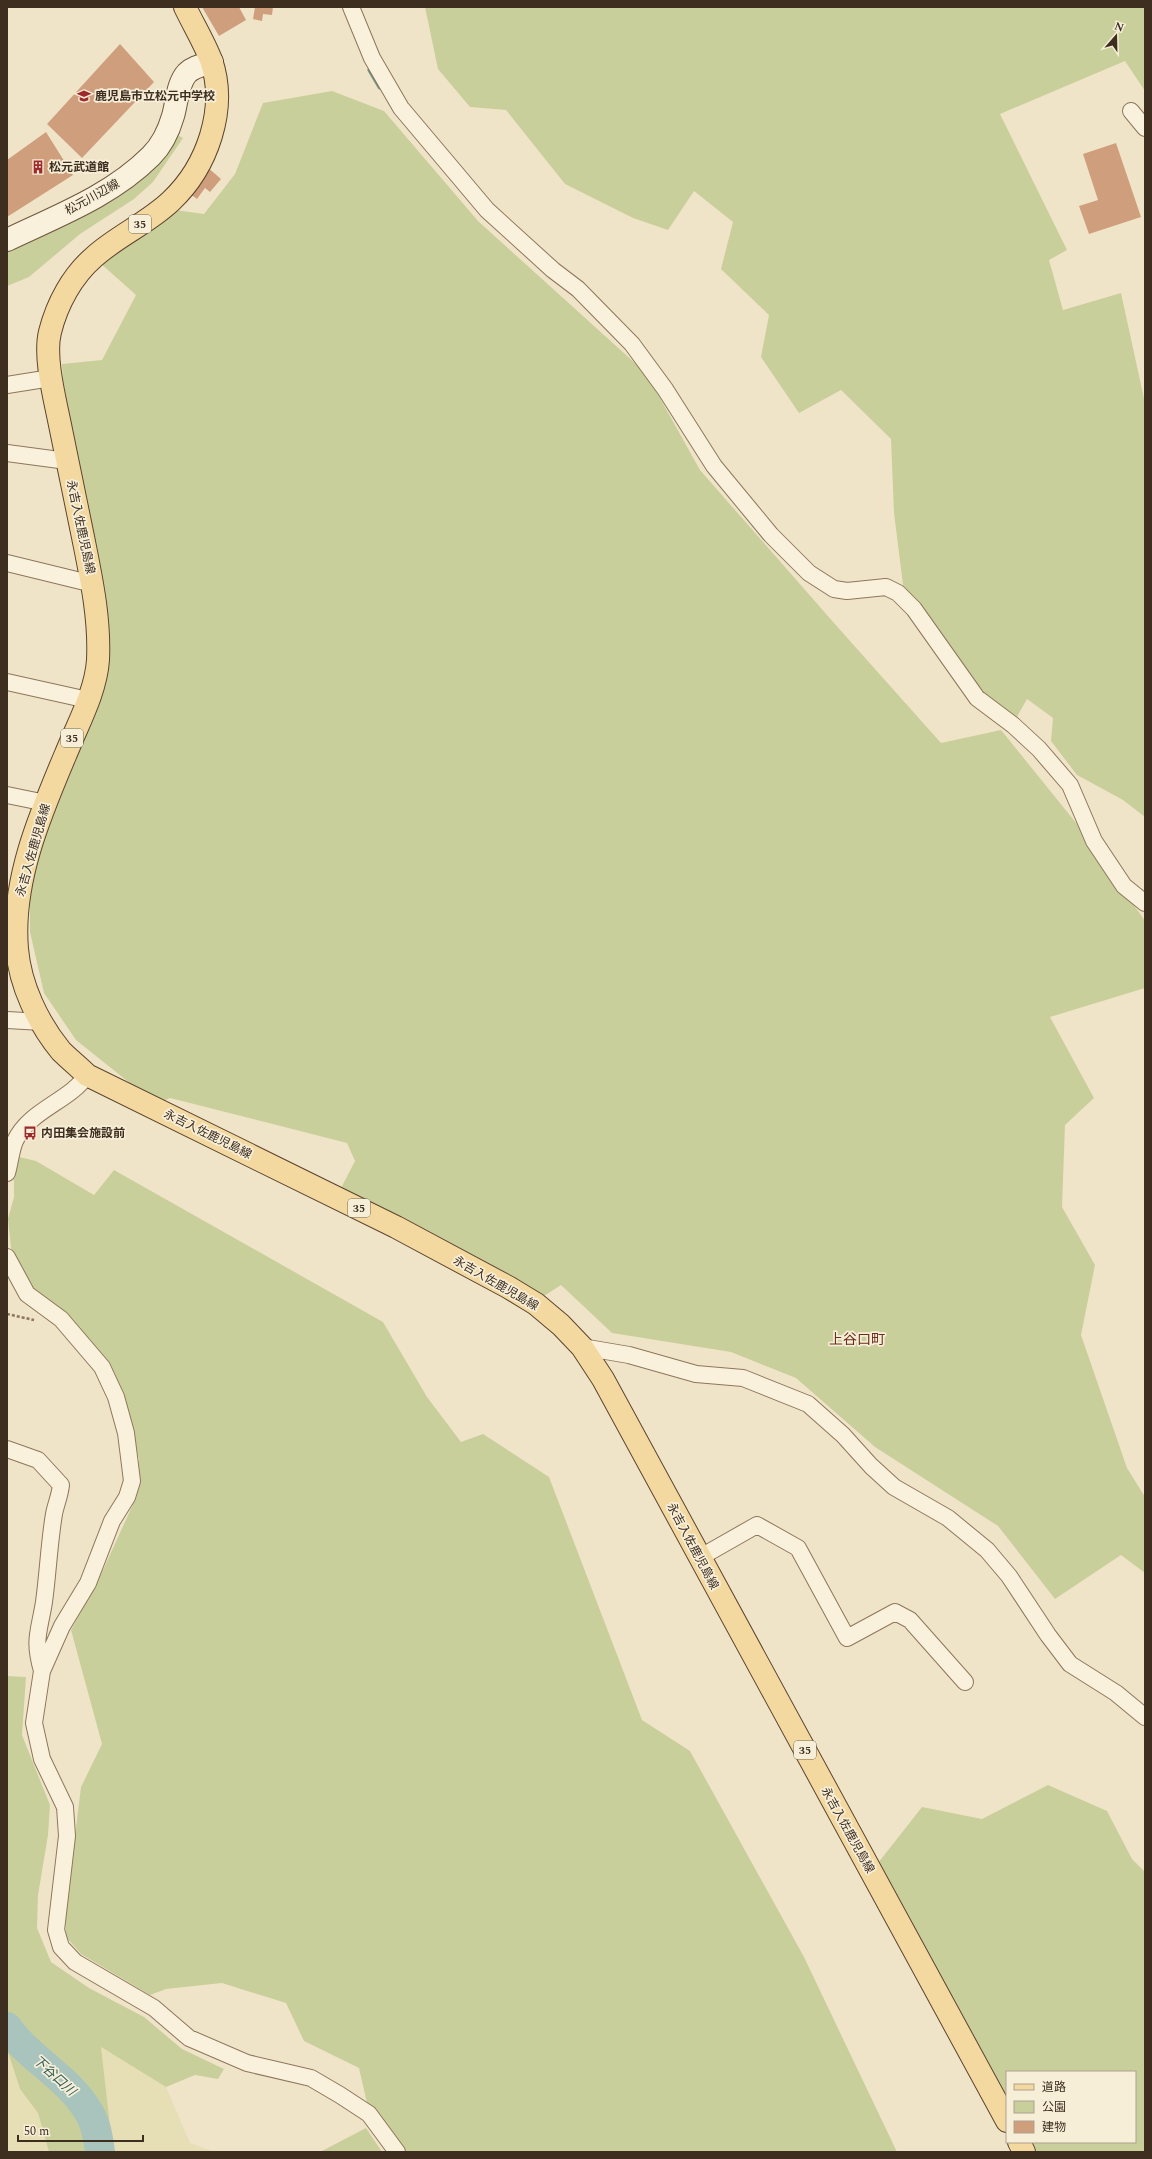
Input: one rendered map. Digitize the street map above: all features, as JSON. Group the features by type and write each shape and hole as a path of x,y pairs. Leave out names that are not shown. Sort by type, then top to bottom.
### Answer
{"main road":[{"name":"永吉入佐鹿児島線","path":"185,7 212,62 217,92 215,120 207,149 193,175 170,202 93,257 62,298 49,336 50,378 93,584 98,626 98,663 88,700 46,803 12,912 17,951 26,989 42,1022 62,1051 87,1075 396,1227 508,1287 536,1304 582,1347 603,1379 699,1558 1006,2119"},
{"name":"松元川辺線","path":"7,240 114,187 152,155 164,138 170,124 181,83 186,75 192,70 212,62"},
{"path":"1020,2143 1024,2152"}],"street":[{"path":"351,7 372,58 401,108 487,210 553,270 578,289 632,344 665,389 714,466 771,535 809,573 834,589 847,591 886,587 898,593 914,609 977,698 1014,725 1039,749 1070,785 1094,841 1124,886 1145,903"},
{"path":"1131,111 1145,128"},
{"path":"7,385 50,378"},
{"path":"7,453 67,461"},
{"path":"7,563 93,584"},
{"path":"7,682 88,700"},
{"path":"7,795 46,803"},
{"path":"7,1020 42,1022"},
{"path":"7,1173 16,1140 35,1116 80,1086 87,1075"},
{"path":"7,1257 27,1294 61,1319 102,1367 116,1397 126,1433 132,1481 127,1497 112,1522 88,1583 62,1626 42,1671 34,1723 36,1741 42,1759 65,1807 67,1836 56,1930 61,1947 82,1966 154,2008 189,2038 247,2063 311,2078 340,2095 369,2114 398,2152"},
{"path":"582,1347 629,1355 696,1374 743,1378 808,1404 843,1435 871,1466 894,1486 948,1518 987,1550 1009,1576 1048,1635 1070,1664 1116,1693 1145,1717"},
{"path":"7,1449 38,1460 61,1485 54,1512 44,1603 37,1629 36,1651 42,1671"},
{"path":"699,1558 756,1525 798,1548 847,1638 895,1612 910,1620 965,1682"}],"shaded area":[{"path":"101,2047 166,2087 190,2143 214,2152 113,2152"},
{"path":"7,2049 20,2089 38,2113 49,2152 7,2152"}],"green space":[{"path":"425,7 1145,7 1145,91 1125,61 1000,114 1067,250 1049,260 1063,310 1121,293 1145,403 1145,817 1123,800 1077,775 1051,741 1053,718 1027,699 1014,722 975,687 903,585 894,513 891,439 841,390 799,413 761,357 769,315 721,269 733,222 694,191 668,230 633,218 565,184 506,110 470,107 438,69"},
{"path":"332,91 384,111 478,221 646,373 700,470 941,743 1001,730 1081,829 1145,921 1145,988 1050,1017 1094,1098 1065,1125 1062,1207 1095,1265 1081,1335 1127,1468 1145,1497 1145,1573 1121,1555 1055,1599 998,1526 875,1447 796,1378 731,1352 612,1333 561,1285 544,1296 341,1188 355,1161 347,1143 170,1098 156,1104 76,1040 44,993 30,932 30,883 56,800 106,669 63,381 62,364 102,360 136,295 99,262 161,208 204,214 235,174 263,103"},
{"path":"177,135 183,138 153,182 134,199 80,234 29,277 7,286 7,250"},
{"path":"19,1157 36,1161 94,1195 114,1170 383,1322 427,1397 461,1442 483,1434 549,1477 642,1720 690,1751 804,1957 897,2152 406,2152 367,2103 359,2068 304,2041 286,2003 222,1983 166,1989 150,1995 81,1954 66,1937 65,1916 81,1787 102,1744 71,1630 103,1570 135,1500 139,1459 123,1391 103,1356 67,1313 32,1288 11,1248 8,1219 14,1197 14,1179"},
{"path":"7,1676 26,1677 22,1735 50,1805 48,1835 38,1895 37,1928 51,1962 89,1988 144,2017 182,2049 224,2069 218,2079 195,2075 166,2087 101,2047 113,2152 49,2152 38,2113 20,2089 7,2049"},
{"path":"1048,1785 1107,1811 1132,1859 1145,1872 1145,2152 1032,2152 1028,2143 1136,2143 1136,2071 1006,2071 1006,2103 878,1863 922,1807 982,1819"},
{"path":"366,2128 382,2152 320,2152"}],"building":[{"path":"202,7 239,7 246,20 219,36"},
{"path":"255,7 273,7 272,15 263,14 262,21 253,19"},
{"path":"120,44 154,82 82,158 47,124"},
{"name":"松元武道館","path":"46,132 73,175 7,217 7,160"},
{"path":"1116,143 1141,217 1089,234 1079,206 1098,200 1083,154"},
{"path":"206,166 221,179 210,192 205,188 197,199 186,191"}],"waterway":[{"path":"370,70 380,87"},
{"name":"下谷口川","path":"7,2027 26,2049 70,2088 80,2099 93,2120 100,2152"}],"place":[{"name":"鹿児島市立松元中学校","path":"84,96"},
{"name":"松元武道館","path":"38,167"},
{"name":"内田集会施設前","path":"30,1133"}],"district":[{"name":"上谷口町","path":"857,1339"}]}
